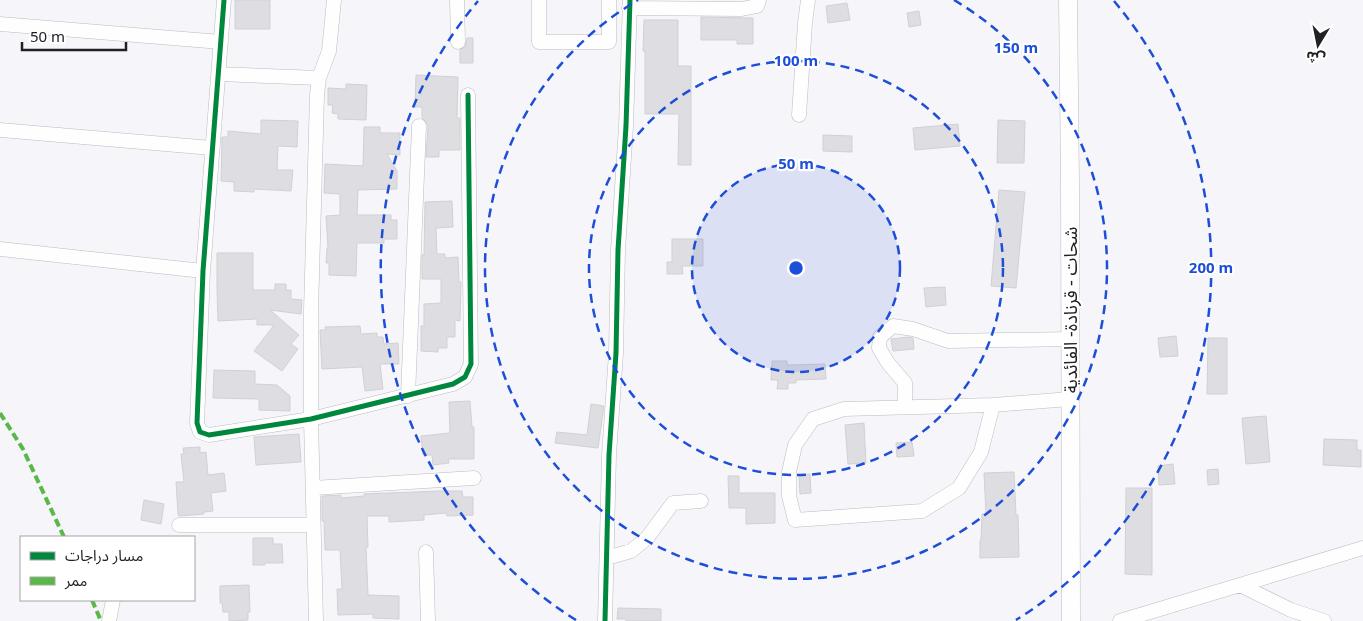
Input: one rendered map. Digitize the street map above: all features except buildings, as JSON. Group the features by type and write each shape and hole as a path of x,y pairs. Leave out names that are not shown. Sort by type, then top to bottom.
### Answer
{"main road":[{"name":"شحات - قرنادة- الفائدية","path":"1068,0 1071,621"}],"street":[{"path":"224,0 203,271 197,423 200,432 209,435 311,419 453,384 465,377 471,364 468,94"},
{"path":"316,621 311,419 311,311 317,95 320,78 329,51 334,0"},
{"path":"457,0 458,42"},
{"path":"539,0 539,42 609,42 609,0"},
{"path":"605,621 609,456 616,353 618,250 626,126 630,4 742,9 757,6 759,0"},
{"path":"800,115 808,0"},
{"path":"0,24 221,42"},
{"path":"219,74 320,78"},
{"path":"408,396 419,126"},
{"path":"0,130 212,148"},
{"path":"0,249 203,271"},
{"path":"905,407 904,383 879,348 880,337 894,326 912,329 948,341 1070,339"},
{"path":"994,405 981,452 959,488 922,511 795,520 790,496 789,472 795,445 813,419 844,409 994,405 1070,399"},
{"path":"313,488 474,478"},
{"path":"607,558 630,550 647,538 674,503 701,501"},
{"path":"179,525 314,524"},
{"path":"1120,621 1363,548"},
{"path":"426,552 428,621"},
{"path":"1240,585 1291,610 1324,621"},
{"path":"109,621 113,601"}],"marked path":[{"path":"0,413 23,449 64,536"},
{"path":"92,601 101,621"}],"cycle path":[{"path":"224,0 203,271 197,423 200,432 209,435 311,419 453,384 465,377 471,364 468,95"},
{"path":"605,621 609,455 616,353 618,250 626,126 630,0"}]}
